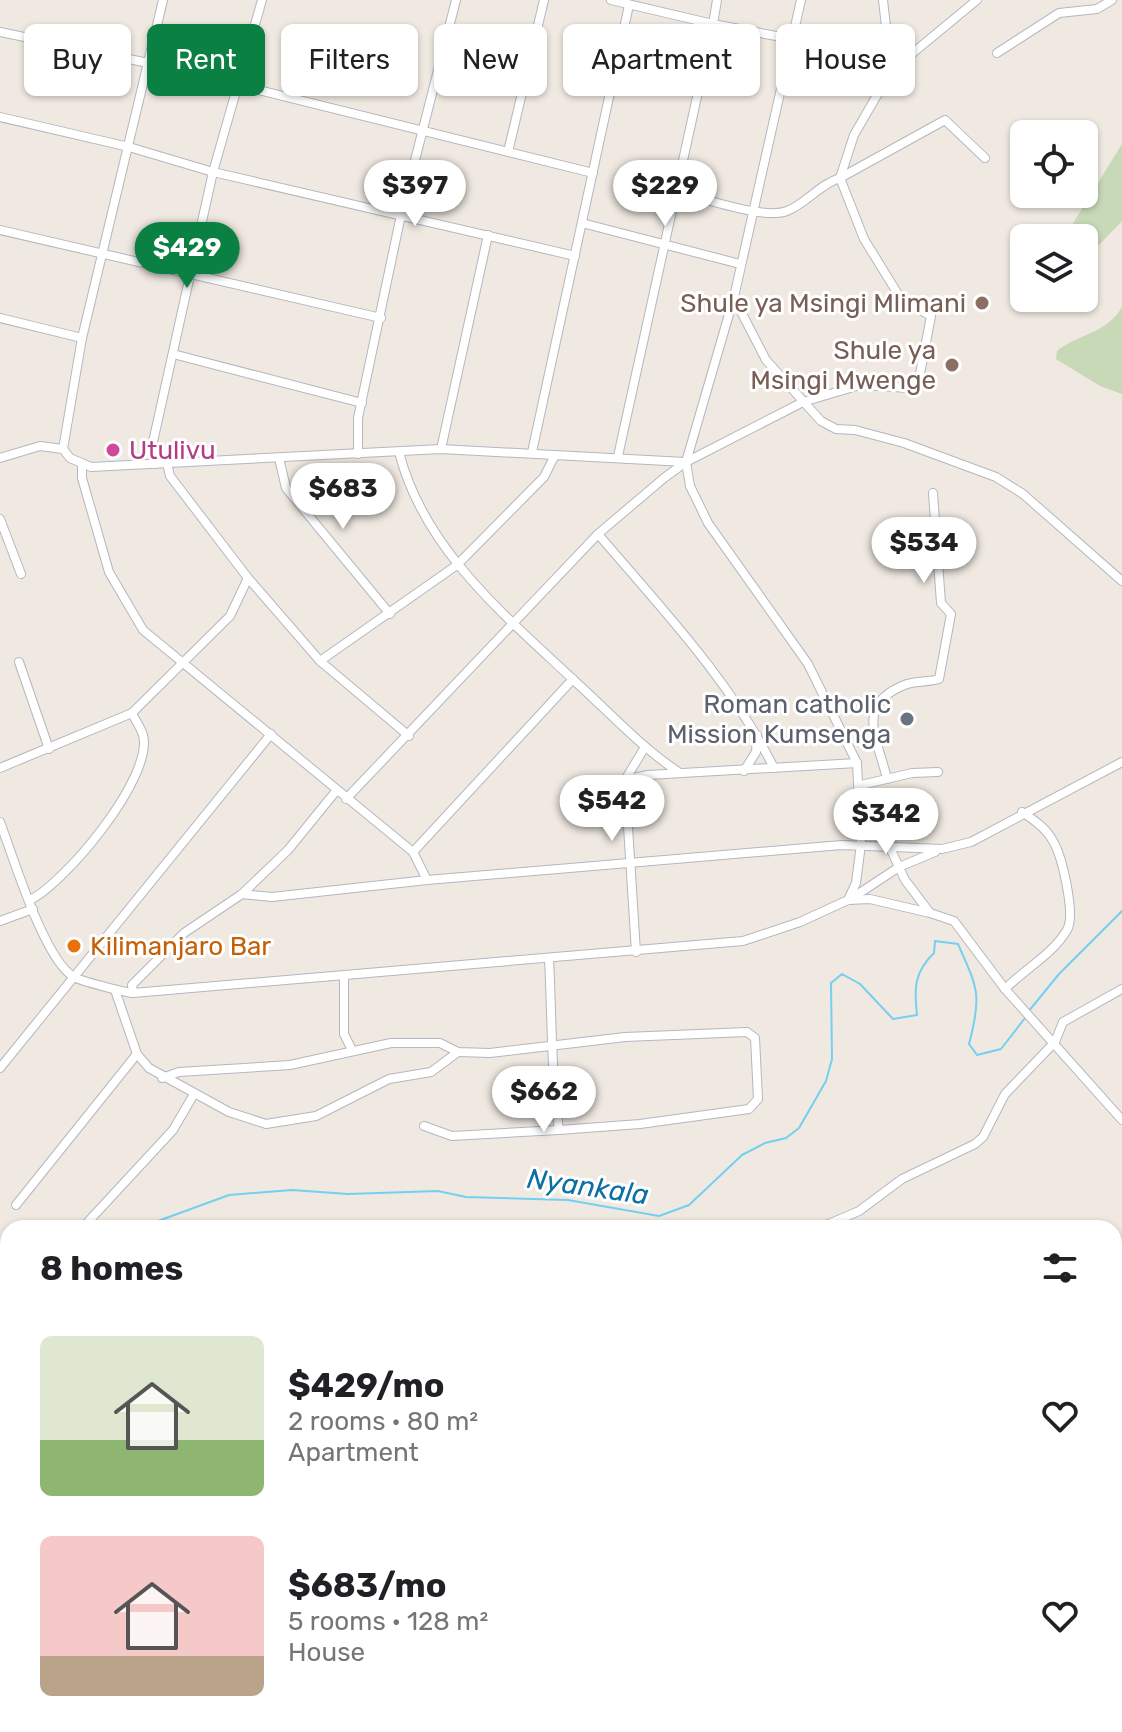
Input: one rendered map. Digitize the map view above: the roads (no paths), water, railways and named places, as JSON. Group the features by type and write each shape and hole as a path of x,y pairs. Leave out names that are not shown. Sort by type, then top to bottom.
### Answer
{"street":[{"path":"157,24 163,0"},
{"path":"255,24 262,0"},
{"path":"358,454 362,403 401,215 456,0"},
{"path":"508,152 544,0"},
{"path":"611,0 713,24 717,0"},
{"path":"795,24 801,0"},
{"path":"883,0 886,24"},
{"path":"915,51 977,0"},
{"path":"997,53 1059,13 1097,9 1112,0"},
{"path":"532,452 629,5"},
{"path":"0,32 147,63"},
{"path":"63,449 82,338 147,67"},
{"path":"265,92 593,173"},
{"path":"155,464 153,442 188,273 235,96"},
{"path":"618,456 698,96"},
{"path":"778,96 734,297 686,462 690,486 708,523 808,664 857,763 861,785 861,844 856,883 848,900"},
{"path":"346,799 598,534 686,462 803,402 860,385 910,388 919,379 931,316 901,299 864,239 840,178 854,135 877,96"},
{"path":"0,117 129,147 213,172 575,256"},
{"path":"678,192 775,215 790,210 827,182 840,178 945,120 985,158"},
{"path":"582,223 740,264"},
{"path":"0,230 381,318"},
{"path":"441,449 488,235"},
{"path":"734,297 766,360 821,421 836,429 855,430 904,443 996,477 1023,494 1122,581"},
{"path":"0,318 82,338"},
{"path":"173,354 362,403"},
{"path":"0,458 40,446 63,449 82,465 441,449 686,462"},
{"path":"399,452 405,476 457,565 513,626 645,747 680,773"},
{"path":"320,661 457,565 544,477 555,455"},
{"path":"279,458 286,488 390,614"},
{"path":"167,463 170,476 248,578 320,661 409,736"},
{"path":"82,465 82,478 109,572 143,630 413,852 427,880"},
{"path":"887,779 872,727 874,712 882,700 907,685 939,679 951,614 941,603 933,493"},
{"path":"0,519 21,574"},
{"path":"598,534 702,655 757,734 774,768"},
{"path":"0,768 132,713 230,616 248,578"},
{"path":"19,662 49,749"},
{"path":"413,852 573,679"},
{"path":"0,921 32,904 45,893 102,833 137,771 144,737 132,713"},
{"path":"0,1068 271,734"},
{"path":"744,771 756,752 757,734"},
{"path":"636,952 625,780 645,747"},
{"path":"0,822 32,904 61,965 75,979 94,981 115,990 133,993 743,941 800,922 848,900 899,867 942,849 971,842 1022,812 1122,762"},
{"path":"625,780 680,773 857,763"},
{"path":"861,785 938,772"},
{"path":"133,993 132,985 184,933 242,894 288,850 336,791"},
{"path":"1005,989 1055,947 1070,927 1071,914 1055,843 1035,820 1022,812"},
{"path":"242,894 272,897 427,880 861,844 891,850 942,849"},
{"path":"891,850 930,913"},
{"path":"848,900 870,899 954,921 1005,989 1122,1120"},
{"path":"549,959 559,1130"},
{"path":"344,976 344,1034 352,1050"},
{"path":"838,1220 859,1211 902,1179 975,1144 983,1137 1005,1094 1055,1042 1063,1022 1122,989"},
{"path":"115,990 137,1054 162,1078 229,1112 266,1124 316,1116 389,1079 431,1072 458,1052"},
{"path":"162,1078 179,1072 290,1065 334,1057 352,1050 424,1042 440,1043 458,1052 490,1053 625,1037 747,1032 755,1038 758,1099 749,1109 609,1127 452,1136 424,1126"},
{"path":"16,1205 137,1054"},
{"path":"90,1220 173,1130 194,1094"}],"waterway":[{"name":"Nyankala","path":"1028,1012 1059,974 1122,911"},
{"name":"Nyankala","path":"161,1220 229,1195 292,1190 348,1194 438,1191 466,1197 568,1200 659,1216 689,1205 742,1155 765,1143 786,1138 799,1128 826,1081 832,1059 831,983 842,974 860,984 893,1019 917,1015 917,981 922,967 934,953 935,941 958,944 976,992 976,1014 969,1044 977,1055 1001,1049 1025,1018"}],"place":[{"name":"Shule ya Msingi Mlimani","path":"982,303"},
{"name":"Shule ya Msingi Mwenge","path":"952,365"},
{"name":"Utulivu","path":"113,450"},
{"name":"Roman catholic Mission Kumsenga","path":"907,719"},
{"name":"Kilimanjaro Bar","path":"74,946"}]}
